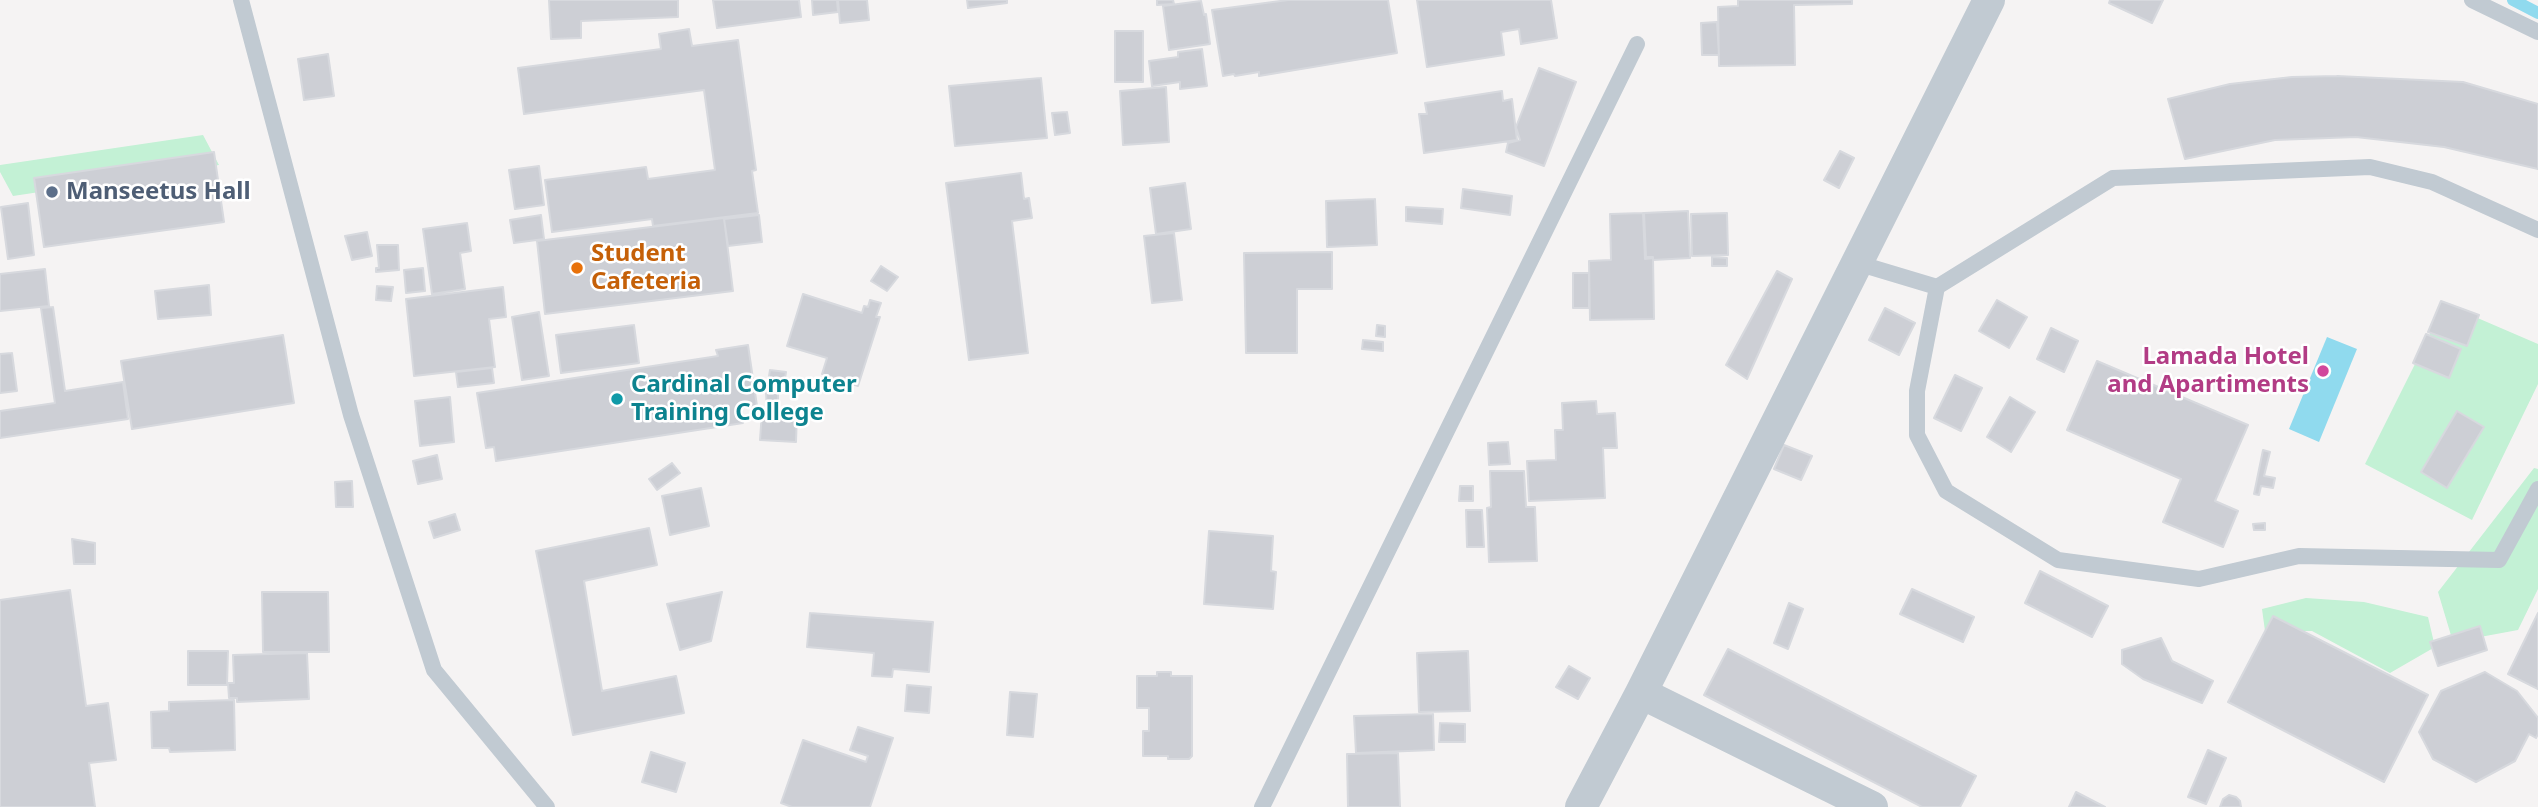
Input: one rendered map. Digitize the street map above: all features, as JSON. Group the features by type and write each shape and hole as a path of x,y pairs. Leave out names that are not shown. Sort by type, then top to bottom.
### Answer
{"street":[{"path":"1581,807 1989,0"},
{"path":"1640,693 1872,807"}],"lane":[{"path":"241,0 351,415 434,670 547,807"},
{"path":"2472,0 2538,32"},
{"path":"1262,807 1637,44"},
{"path":"2538,230 2432,181 2370,167 2113,178 1937,287 1917,391 1917,435 1946,491 2059,560 2199,579 2299,556 2499,560 2538,489"},
{"path":"1857,263 1937,287"}],"green space":[{"path":"203,135 219,165 13,196 0,172 0,165"},
{"path":"2445,304 2538,344 2538,384 2472,520 2365,464"},
{"path":"2534,468 2538,469 2538,589 2518,630 2453,642 2438,592"},
{"path":"2306,598 2364,602 2428,617 2435,647 2390,673 2312,631 2265,631 2262,609"}],"water":[{"path":"2327,337 2357,349 2319,442 2289,429"}],"building":[{"path":"549,0 678,0 678,17 581,21 581,38 551,39"},
{"path":"713,0 799,0 801,17 717,28"},
{"path":"812,0 837,0 838,12 813,15"},
{"path":"838,0 867,0 869,20 840,23"},
{"path":"967,0 1007,0 1007,3 968,8"},
{"path":"1157,0 1173,0 1174,4 1157,5"},
{"path":"1288,0 1388,0 1397,53 1259,76 1259,72 1223,76 1212,10"},
{"path":"1417,0 1551,0 1557,38 1521,44 1519,29 1501,32 1504,55 1427,67"},
{"path":"1738,0 1852,0 1852,4 1794,5 1795,65 1719,66 1718,7 1738,6"},
{"path":"2110,0 2163,0 2152,23 2109,3"},
{"path":"1201,1 1204,15 1206,14 1210,44 1169,50 1163,6"},
{"path":"1717,22 1719,55 1702,55 1701,23"},
{"path":"689,29 692,46 738,40 756,170 752,171 758,213 653,226 652,219 552,232 545,180 646,167 648,179 715,170 704,90 524,114 518,68 661,49 659,34"},
{"path":"1115,31 1143,31 1143,82 1115,82"},
{"path":"1202,49 1207,86 1180,89 1180,82 1152,86 1149,61 1178,57 1178,52"},
{"path":"328,54 334,96 304,100 298,59"},
{"path":"1539,68 1576,82 1544,166 1506,152 1508,143 1520,140 1516,127"},
{"path":"2337,76 2463,82 2538,104 2538,169 2444,147 2356,137 2275,140 2185,159 2168,99 2230,84 2292,77"},
{"path":"1041,78 1047,138 955,146 949,86"},
{"path":"1166,87 1169,142 1123,145 1120,91"},
{"path":"1502,91 1503,101 1512,99 1517,140 1424,153 1419,114 1427,114 1425,103"},
{"path":"1067,112 1070,133 1055,135 1052,113"},
{"path":"1840,151 1854,158 1839,188 1824,180"},
{"path":"214,152 224,222 44,247 34,178"},
{"path":"539,166 544,205 515,209 509,170"},
{"path":"1021,173 1024,199 1029,198 1032,218 1012,221 1028,353 969,360 946,183"},
{"path":"1185,183 1191,229 1156,234 1150,188"},
{"path":"1463,189 1512,196 1510,215 1461,208"},
{"path":"1375,199 1377,245 1327,247 1326,201"},
{"path":"28,203 34,255 8,259 1,207"},
{"path":"1406,207 1443,209 1442,224 1406,221"},
{"path":"1688,211 1690,258 1653,260 1653,257 1646,257 1644,213"},
{"path":"1643,213 1645,259 1653,258 1654,319 1590,320 1589,261 1611,260 1610,214"},
{"path":"1727,213 1728,255 1692,256 1691,214"},
{"path":"541,215 544,239 514,243 510,220"},
{"path":"759,215 762,242 728,246 724,219"},
{"path":"724,218 733,291 545,314 537,241"},
{"path":"467,223 471,251 460,253 465,289 432,294 423,229"},
{"path":"367,232 372,256 352,260 345,236"},
{"path":"1174,233 1182,300 1152,303 1144,236"},
{"path":"377,245 398,245 399,270 376,272 376,268 379,268"},
{"path":"1332,252 1332,289 1297,289 1297,353 1246,353 1244,253"},
{"path":"1712,257 1727,258 1727,266 1712,266"},
{"path":"881,266 898,277 887,291 871,281"},
{"path":"423,268 425,291 406,293 404,270"},
{"path":"45,269 49,306 0,311 0,274"},
{"path":"1777,271 1792,279 1747,379 1726,365"},
{"path":"1573,273 1589,273 1589,308 1573,308"},
{"path":"209,285 211,315 158,319 155,291"},
{"path":"377,286 393,287 391,301 376,300"},
{"path":"503,287 506,317 489,319 495,367 414,376 406,299"},
{"path":"803,294 862,313 870,300 881,303 876,317 880,317 858,386 822,374 827,358 787,346"},
{"path":"1997,300 2027,317 2009,348 1979,331"},
{"path":"2441,301 2479,315 2467,346 2428,332"},
{"path":"53,307 65,391 123,382 128,419 0,438 0,411 55,403 41,308"},
{"path":"1885,308 1915,323 1899,355 1869,340"},
{"path":"539,312 549,376 522,380 512,317"},
{"path":"634,325 639,363 561,373 556,335"},
{"path":"1377,325 1385,326 1385,337 1376,336"},
{"path":"2051,328 2078,341 2064,372 2037,359"},
{"path":"2426,334 2461,349 2449,378 2413,363"},
{"path":"283,335 294,403 132,429 121,361"},
{"path":"1363,340 1383,342 1383,351 1362,349"},
{"name":"Cardinal Computer Training College","path":"748,345 757,406 741,408 743,423 496,461 494,447 486,448 477,393 718,356 716,350"},
{"path":"12,353 17,391 0,393 0,354"},
{"path":"2097,361 2248,425 2215,501 2238,511 2223,547 2163,522 2181,479 2067,430"},
{"path":"492,368 494,383 458,387 456,372"},
{"path":"770,370 786,372 783,391 767,389"},
{"path":"1955,375 1982,388 1961,431 1934,418"},
{"path":"766,392 778,392 778,409 767,410"},
{"path":"450,397 454,442 420,446 415,401"},
{"path":"2010,397 2035,412 2011,452 1987,437"},
{"path":"1596,401 1597,414 1615,413 1617,448 1603,448 1605,498 1529,501 1527,461 1556,460 1555,430 1563,430 1562,403"},
{"path":"762,411 797,413 796,442 760,440"},
{"path":"2457,411 2484,427 2447,488 2421,472"},
{"path":"1508,442 1510,464 1489,465 1488,443"},
{"path":"1784,445 1812,456 1801,480 1774,469"},
{"path":"2263,450 2270,452 2264,476 2275,478 2273,488 2261,486 2259,495 2254,494"},
{"path":"437,455 442,479 418,484 413,461"},
{"path":"672,463 680,473 657,490 649,479"},
{"path":"1490,471 1524,471 1526,507 1535,507 1537,561 1489,562 1487,508 1491,507"},
{"path":"352,481 353,507 336,507 335,482"},
{"path":"1460,486 1473,486 1473,501 1459,501"},
{"path":"701,488 709,526 670,535 662,496"},
{"path":"1466,510 1482,510 1484,547 1467,547"},
{"path":"455,514 460,530 434,538 429,522"},
{"path":"2265,523 2265,530 2254,530 2253,524"},
{"path":"649,528 657,565 584,581 602,691 676,676 684,713 573,735 536,551"},
{"path":"1209,531 1273,536 1271,571 1276,572 1273,609 1204,604"},
{"path":"72,539 95,543 95,564 74,564"},
{"path":"2040,571 2108,606 2092,637 2025,603"},
{"path":"1912,589 1974,617 1963,642 1900,614"},
{"path":"70,590 86,706 108,703 116,760 89,763 95,807 0,807 0,600"},
{"path":"262,592 328,592 329,652 263,652"},
{"path":"722,592 711,641 680,650 667,604"},
{"path":"1789,603 1803,609 1788,649 1774,643"},
{"path":"810,613 933,622 929,672 893,669 892,677 872,676 874,653 807,647"},
{"path":"2538,613 2538,689 2508,674"},
{"path":"2273,616 2428,695 2384,782 2228,702"},
{"path":"2480,626 2487,650 2438,666 2430,642"},
{"path":"2161,638 2172,661 2213,681 2202,703 2143,679 2122,664 2122,650"},
{"path":"1728,649 1976,776 1960,807 1922,807 1704,695"},
{"path":"188,651 228,651 227,685 188,685"},
{"path":"1468,651 1470,711 1419,712 1417,653"},
{"path":"307,653 309,699 237,702 237,698 229,698 228,683 234,683 233,655"},
{"path":"1569,666 1590,678 1578,699 1556,687"},
{"path":"1157,672 1171,672 1171,676 1192,676 1192,756 1189,759 1143,756 1143,731 1149,731 1149,708 1137,708 1137,676 1157,676"},
{"path":"2485,672 2517,691 2538,718 2538,734 2536,738 2529,734 2515,761 2476,782 2433,759 2419,732 2441,691"},
{"path":"907,685 931,687 929,713 905,711"},
{"path":"1010,692 1037,694 1033,737 1007,735"},
{"path":"234,700 235,750 170,752 169,748 152,748 151,712 169,711 169,702"},
{"path":"1433,714 1434,750 1356,753 1354,716"},
{"path":"1440,723 1465,724 1465,742 1439,742"},
{"path":"858,727 893,738 870,807 792,807 781,803 803,740 866,762 868,756 850,750"},
{"path":"2208,750 2226,758 2206,804 2188,797"},
{"path":"651,752 685,763 676,792 642,782"},
{"path":"1398,753 1400,807 1348,807 1347,754"},
{"path":"2076,792 2105,807 2069,807"},
{"path":"2229,795 2240,801 2241,807 2220,807 2223,799"}],"waterway":[{"path":"2513,0 2538,13"}],"place":[{"name":"Manseetus Hall","path":"52,192"},
{"name":"Student Cafeteria","path":"577,268"},
{"name":"Lamada Hotel and Apartiments","path":"2323,371"},
{"name":"Cardinal Computer Training College","path":"617,399"}]}
